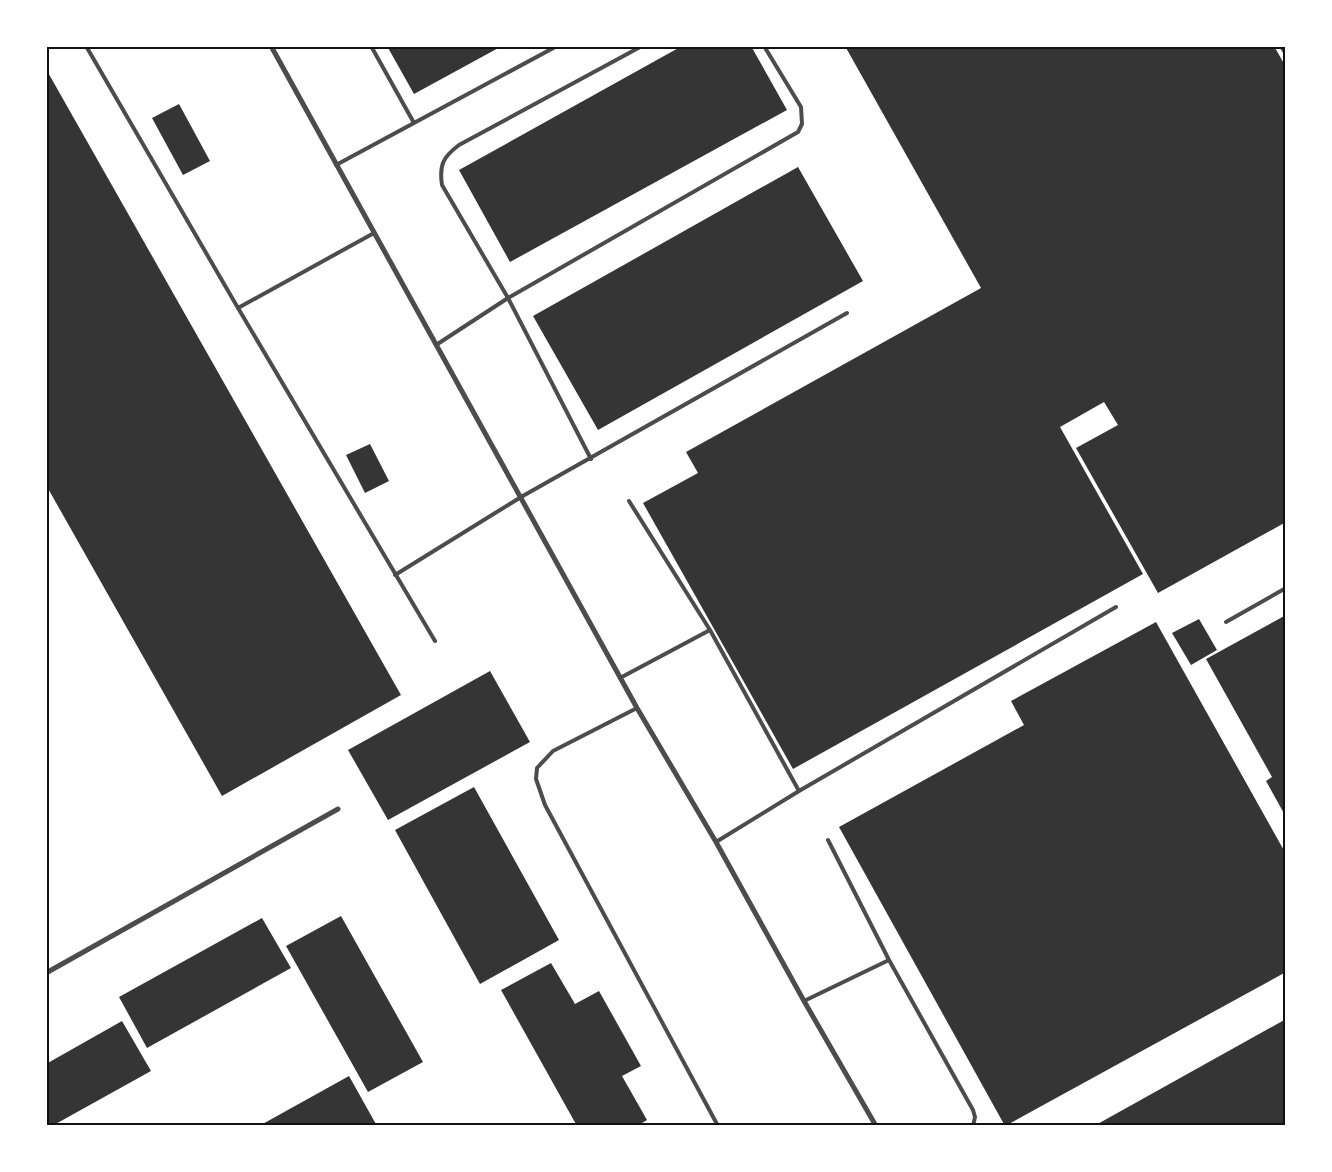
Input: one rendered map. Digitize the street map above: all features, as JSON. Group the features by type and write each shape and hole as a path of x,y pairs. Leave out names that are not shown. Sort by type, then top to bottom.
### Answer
{"street":[{"path":"271,46 620,678 716,842 876,1126"},
{"path":"46,973 338,809"}],"lane":[{"path":"86,46 435,641"},
{"path":"371,46 414,123"},
{"path":"336,165 557,46"},
{"path":"591,459 508,298 442,185 440,172 443,162 450,152 459,145 642,46"},
{"path":"436,345 508,298 798,132 802,124 801,107 764,46"},
{"path":"1281,46 1286,54"},
{"path":"238,308 374,233"},
{"path":"395,575 521,497 847,313"},
{"path":"629,501 710,630 799,791"},
{"path":"1226,622 1286,588"},
{"path":"716,842 799,791 1116,607"},
{"path":"620,678 710,630"},
{"path":"637,708 553,751 537,768 536,779 544,805 718,1126"},
{"path":"828,840 889,960 973,1110 973,1126"},
{"path":"804,1001 889,960"}],"building":[{"path":"387,46 502,46 414,94"},
{"path":"682,46 751,46 787,110 510,262 459,170"},
{"path":"845,46 1274,46 1286,67 1286,522 1158,593 1076,448 1118,425 1104,402 1060,427 1143,574 793,769 643,503 698,473 686,452 981,288"},
{"path":"46,69 401,695 222,796 46,485"},
{"path":"179,104 210,161 183,175 152,118"},
{"path":"798,167 863,281 598,430 533,316"},
{"path":"370,444 389,481 365,493 346,455"},
{"path":"1286,615 1286,817 1266,781 1272,777 1206,659"},
{"path":"1199,619 1217,650 1191,665 1172,633"},
{"path":"1156,622 1286,854 1286,972 1005,1126 839,827 1024,725 1011,701"},
{"path":"490,671 530,742 388,820 348,750"},
{"path":"474,787 559,940 480,984 395,830"},
{"path":"341,916 423,1062 368,1092 286,946"},
{"path":"262,918 291,968 147,1048 119,997"},
{"path":"551,963 575,1004 599,991 641,1066 622,1076 647,1120 637,1126 577,1126 501,990"},
{"path":"1286,1019 1286,1126 1094,1126"},
{"path":"122,1021 151,1071 52,1126 46,1126 46,1064"},
{"path":"349,1076 377,1126 259,1126"}]}
